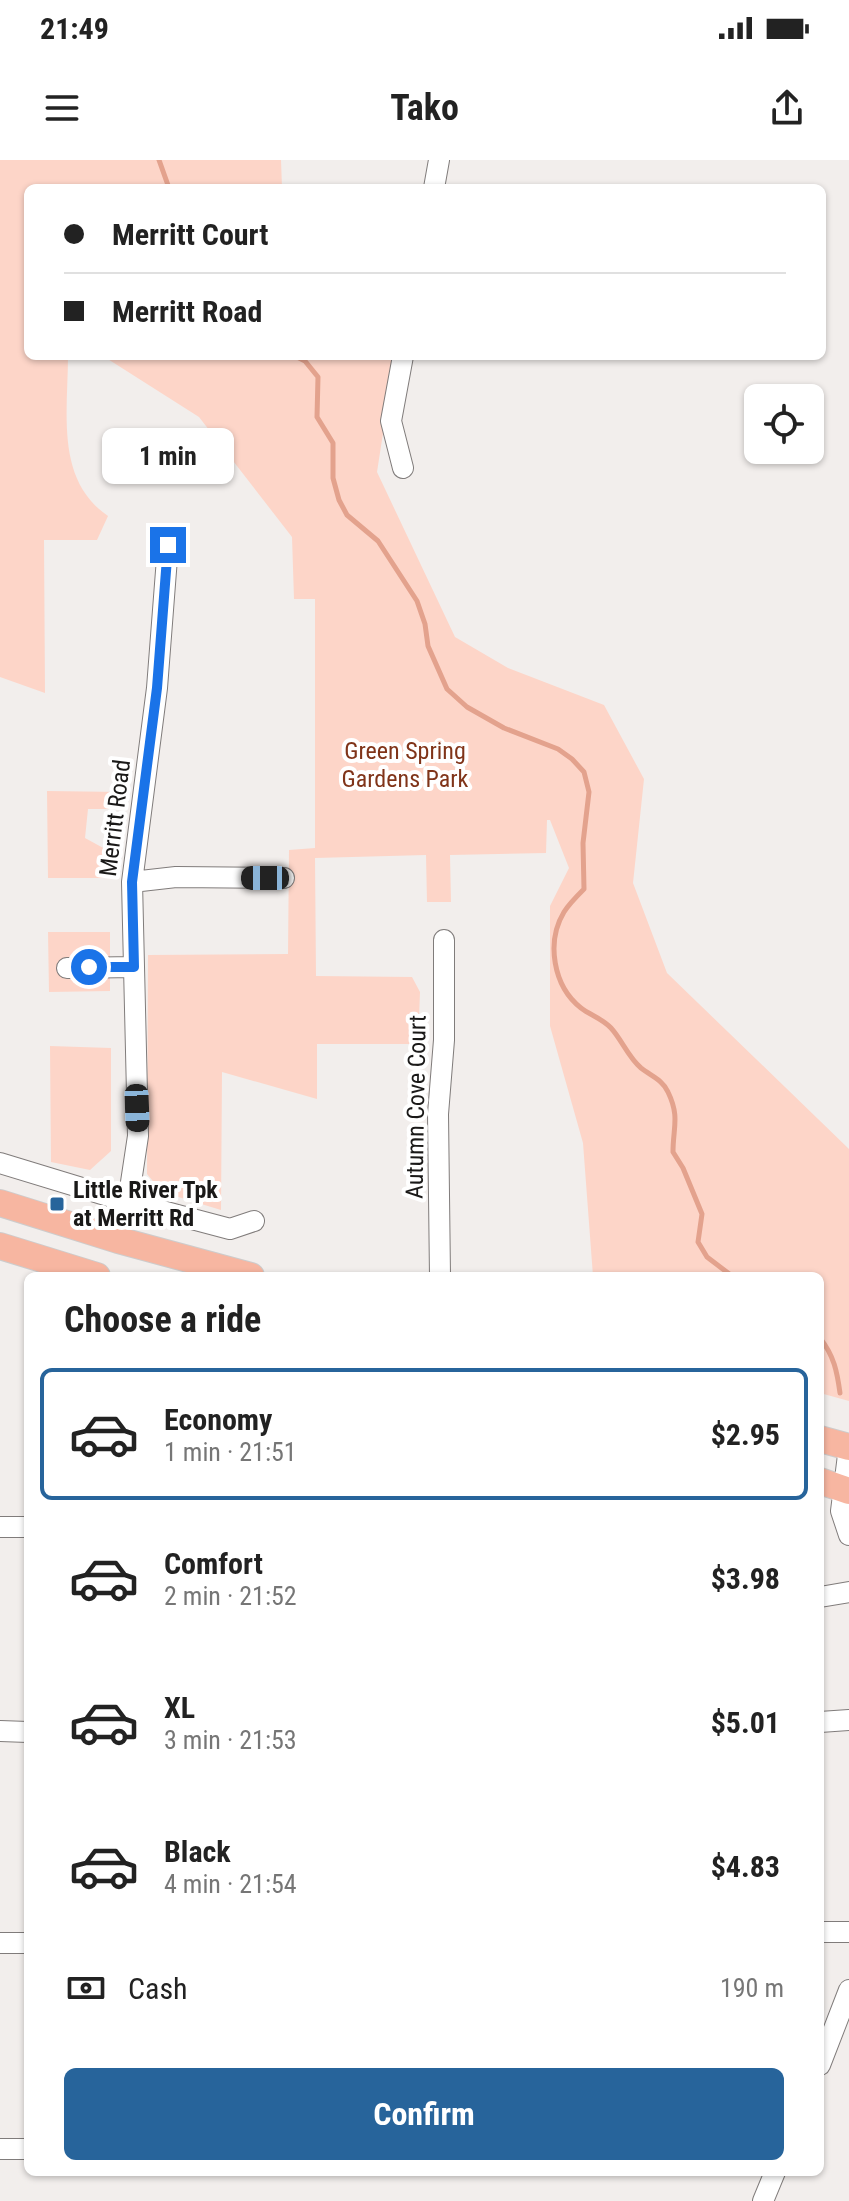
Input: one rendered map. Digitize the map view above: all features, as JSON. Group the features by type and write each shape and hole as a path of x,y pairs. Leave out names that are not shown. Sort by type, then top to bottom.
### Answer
{"main road":[{"path":"0,1203 118,1240 236,1272"},
{"path":"0,1246 77,1272"},
{"path":"824,1440 849,1447"}],"street":[{"path":"435,184 439,160"},
{"path":"402,360 391,421 403,468"},
{"name":"Merritt Road","path":"118,1240 128,1202 138,1136 132,882 157,688 168,545"},
{"path":"132,882 176,877 284,878"},
{"name":"Autumn Cove Court","path":"440,1272 438,1114 444,1040 444,940"},
{"path":"67,968 134,967"},
{"path":"0,1163 230,1229 254,1221"},
{"path":"849,1447 837,1487 849,1535"},
{"path":"0,1527 24,1527"},
{"path":"824,1596 849,1592"},
{"path":"824,1722 849,1720"},
{"path":"0,1731 24,1732"},
{"path":"824,1932 849,1932"},
{"path":"0,1943 24,1943"},
{"path":"824,2055 849,1990"},
{"path":"0,2149 24,2149"},
{"path":"763,2201 773,2176"}],"green space":[{"path":"0,160 281,160 282,184 24,184 24,360 68,360 67,422 72,464 79,484 91,501 108,516 97,540 44,540 45,693 0,677"},
{"name":"Green Spring Gardens Park","path":"109,360 394,360 377,472 455,637 508,668 604,705 644,779 633,883 667,973 849,1149 849,1401 824,1394 824,1272 593,1272 583,1143 550,1026 550,906 569,868 550,820 547,820 546,853 450,855 451,902 427,902 426,855 315,858 316,976 412,977 420,992 418,1044 317,1044 317,1099 222,1072 221,1210 162,1192 147,1174 148,955 288,954 289,850 315,848 315,599 294,599 292,537 199,417"},
{"path":"47,791 121,792 108,809 88,809 85,838 107,850 110,878 48,878"},
{"path":"48,932 110,932 110,991 49,992"},
{"path":"50,1046 111,1048 111,1151 90,1170 51,1162"}],"waterway":[{"path":"159,160 168,184"},
{"path":"303,360 318,377 317,417 333,443 333,478 339,500 347,515 378,541 417,601 428,646 447,689 467,707 504,728 558,749 584,772 589,792 583,843 584,889 566,909 558,924 555,963 571,999 608,1025 636,1064 666,1088 675,1115 673,1152 702,1214 698,1242 707,1257 727,1272"},
{"path":"824,1344 834,1364 840,1393"}],"place":[{"name":"Little River Tpk at Merritt Rd","path":"57,1204"}],"route":[{"path":"89,967 134,967 132,882 157,688 168,545"}]}
